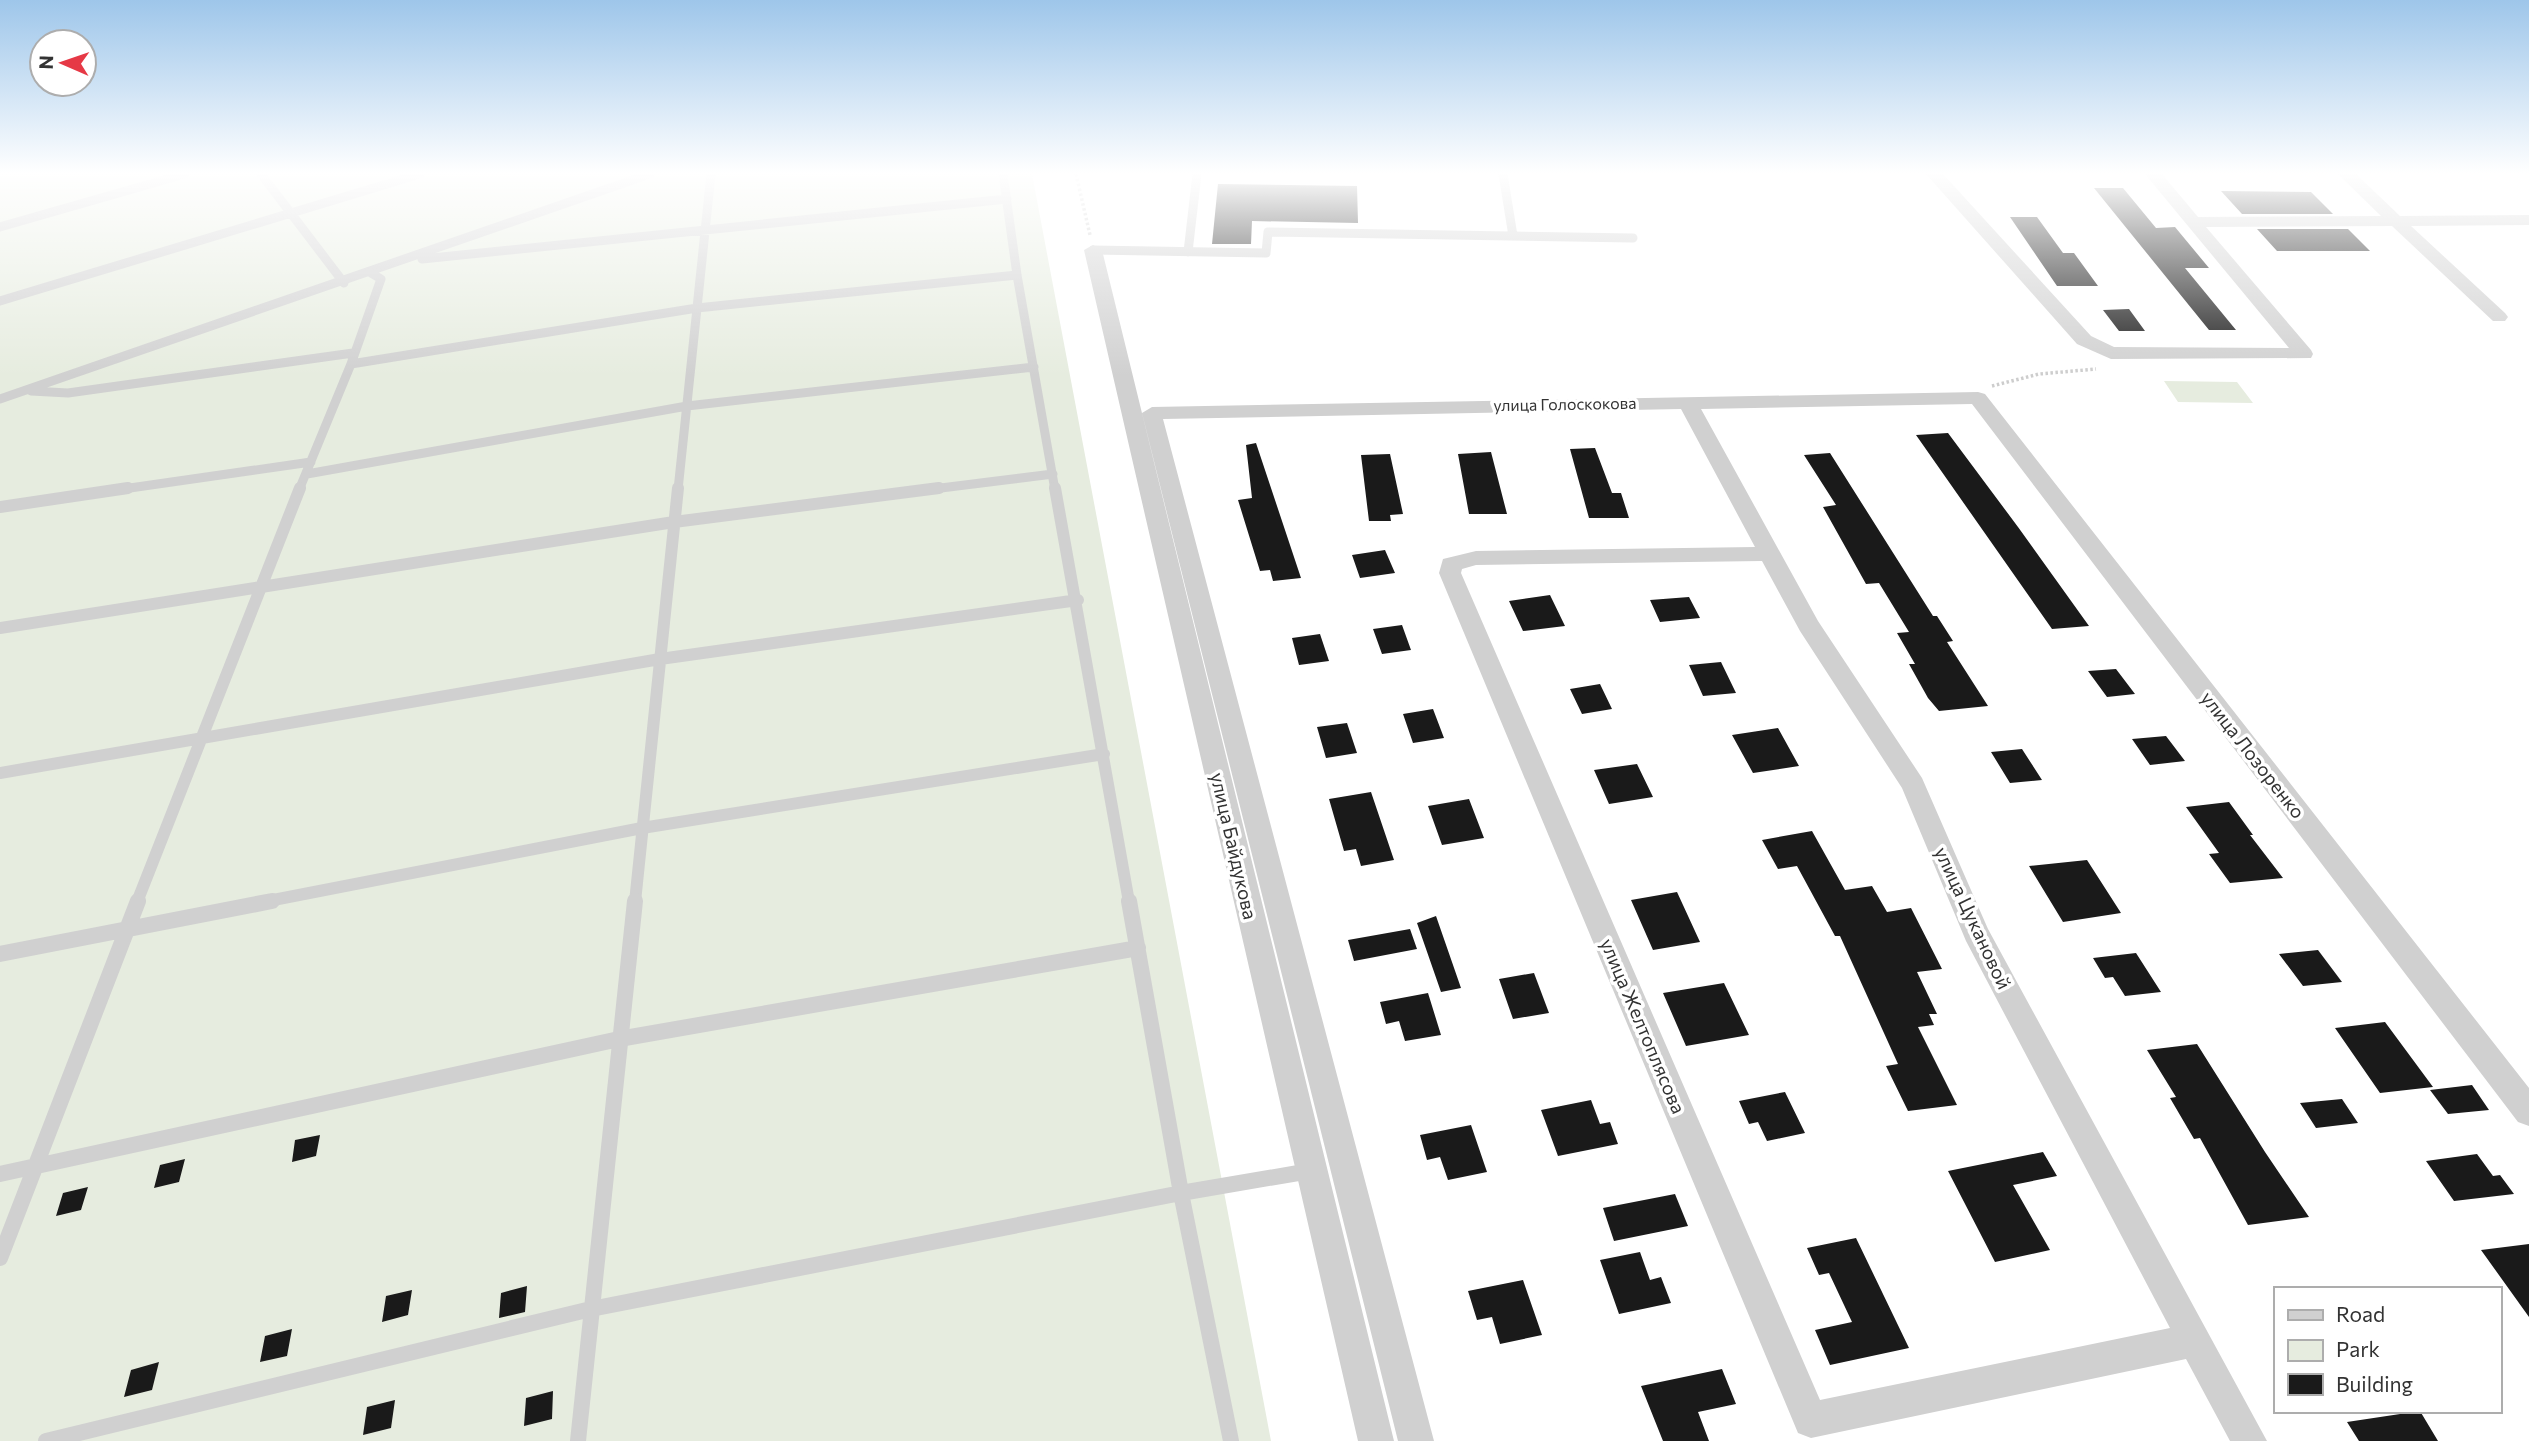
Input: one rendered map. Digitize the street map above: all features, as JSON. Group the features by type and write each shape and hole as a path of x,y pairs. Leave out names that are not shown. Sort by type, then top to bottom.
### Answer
{"street":[{"path":"1995,241 2084,340 2111,353 2304,354 2209,241"},
{"path":"2418,241 2498,317"},
{"name":"улица Байдукова","path":"1094,250 1376,1441"},
{"name":"улица Голоскокова","path":"1152,413 1978,398"},
{"name":"улица Лозоренко","path":"1978,398 2529,1112"},
{"name":"улица Цукановой","path":"1686,402 1808,625 1913,785 1976,933 2249,1441"},
{"name":"улица Байдукова","path":"1152,413 1416,1441"},
{"name":"улица Желтоплясова","path":"1769,554 1476,558 1451,564 1450,573 1811,1420 2195,1340"}],"lane":[{"path":"0,301 198,241"},
{"path":"313,241 344,282"},
{"path":"0,399 461,241"},
{"path":"411,259 445,259 599,241"},
{"path":"578,1441 704,241"},
{"path":"1013,241 1181,1193 1231,1441"},
{"path":"1188,252 1189,241"},
{"path":"1094,250 1266,253 1267,241"},
{"path":"0,1258 259,588 352,358 381,279 371,273"},
{"path":"24,391 68,393 352,358 697,308 1017,275"},
{"path":"0,507 309,468 687,406 1034,367"},
{"path":"0,628 674,522 1053,474"},
{"path":"0,773 660,659 1078,600"},
{"path":"0,954 642,828 1104,754"},
{"path":"0,1174 620,1039 1138,948"},
{"path":"46,1441 591,1309 1181,1193 1310,1171"}],"path":[{"path":"1092,241 1094,250"},
{"path":"1978,398 1994,384 2039,373 2098,369 2112,360 2111,353"}],"green space":[{"path":"0,241 1045,241 1271,1441 0,1441"},
{"path":"2164,381 2237,382 2253,403 2178,402"}],"building":[{"path":"1212,241 1251,241 1251,244 1212,244"},
{"path":"2027,241 2055,241 2063,253 2074,253 2098,286 2057,286"},
{"path":"2137,241 2187,241 2209,268 2185,268 2236,330 2209,330"},
{"path":"2268,241 2360,241 2370,251 2277,251"},
{"path":"2129,309 2145,331 2119,331 2103,310"},
{"path":"1948,433 2089,626 2052,629 1916,435"},
{"path":"1256,443 1301,578 1273,581 1270,570 1260,571 1238,500 1252,498 1246,445"},
{"path":"1595,448 1612,493 1621,493 1629,518 1589,518 1570,449"},
{"path":"1491,452 1507,514 1469,514 1458,454"},
{"path":"1830,453 1933,616 1937,616 1953,641 1947,642 1988,706 1939,711 1928,698 1909,664 1915,664 1897,633 1909,632 1879,583 1866,584 1823,507 1836,505 1804,455"},
{"path":"1390,454 1403,514 1390,515 1391,521 1369,521 1361,455"},
{"path":"1385,550 1395,573 1360,578 1352,555"},
{"path":"1550,595 1565,626 1523,631 1509,601"},
{"path":"1689,597 1700,618 1660,622 1650,600"},
{"path":"1402,625 1411,650 1382,654 1373,629"},
{"path":"1320,634 1329,661 1299,665 1292,638"},
{"path":"1721,662 1736,693 1703,696 1689,665"},
{"path":"2116,669 2135,694 2107,697 2088,671"},
{"path":"1600,684 1612,709 1582,714 1570,689"},
{"path":"1433,709 1444,738 1413,743 1403,714"},
{"path":"1347,723 1357,753 1326,758 1317,727"},
{"path":"1778,728 1799,766 1753,773 1732,735"},
{"path":"2166,736 2185,761 2150,765 2132,739"},
{"path":"2022,749 2042,780 2010,783 1991,752"},
{"path":"1637,764 1653,797 1609,804 1594,770"},
{"path":"1371,792 1394,860 1361,866 1356,849 1344,851 1329,799"},
{"path":"1469,799 1484,838 1442,845 1428,806"},
{"path":"2229,802 2283,878 2230,883 2209,854 2219,853 2186,807"},
{"path":"1812,831 1845,890 1872,886 1887,912 1911,908 1942,969 1917,972 1937,1014 1929,1014 1934,1025 1918,1027 1957,1105 1908,1111 1886,1066 1898,1064 1840,936 1835,936 1797,866 1778,869 1762,840"},
{"path":"2087,860 2121,913 2063,922 2029,866"},
{"path":"1677,892 1700,942 1653,950 1631,900"},
{"path":"1436,916 1461,988 1441,992 1417,923"},
{"path":"1410,929 1417,949 1354,961 1348,940"},
{"path":"2318,950 2342,982 2303,986 2279,954"},
{"path":"2136,953 2161,992 2125,996 2113,977 2105,978 2093,958"},
{"path":"1534,973 1549,1013 1513,1019 1499,979"},
{"path":"1724,983 1749,1035 1686,1046 1663,993"},
{"path":"1428,993 1441,1035 1405,1041 1399,1021 1386,1024 1380,1002"},
{"path":"2385,1022 2433,1087 2380,1093 2335,1028"},
{"path":"2197,1044 2309,1217 2248,1225 2200,1138 2194,1139 2170,1098 2176,1097 2147,1050"},
{"path":"2472,1085 2489,1110 2448,1114 2430,1090"},
{"path":"1785,1092 1805,1133 1767,1141 1758,1122 1749,1124 1739,1101"},
{"path":"2342,1099 2358,1123 2316,1128 2300,1103"},
{"path":"1591,1100 1600,1124 1610,1122 1618,1144 1558,1156 1541,1110"},
{"path":"1471,1125 1487,1172 1448,1180 1440,1157 1427,1160 1420,1135"},
{"path":"320,1135 316,1156 292,1162 295,1140"},
{"path":"2043,1152 2057,1176 2013,1185 2050,1250 1995,1262 1948,1171"},
{"path":"2477,1154 2493,1176 2500,1175 2514,1194 2454,1201 2426,1161"},
{"path":"185,1159 179,1182 154,1188 160,1165"},
{"path":"88,1187 81,1210 56,1216 63,1193"},
{"path":"1675,1194 1688,1226 1614,1241 1603,1208"},
{"path":"1856,1238 1909,1348 1830,1365 1815,1330 1852,1322 1829,1273 1819,1275 1807,1248"},
{"path":"2529,1244 2529,1317 2481,1250"},
{"path":"1640,1252 1650,1280 1661,1277 1671,1303 1619,1314 1600,1260"},
{"path":"1523,1280 1542,1335 1500,1344 1492,1317 1477,1320 1468,1291"},
{"path":"527,1286 525,1312 499,1318 501,1293"},
{"path":"412,1290 408,1315 382,1322 386,1296"},
{"path":"292,1329 287,1356 260,1362 265,1336"},
{"path":"159,1362 152,1390 124,1397 131,1370"},
{"path":"1722,1369 1736,1404 1698,1412 1709,1441 1663,1441 1641,1386"},
{"path":"553,1391 552,1419 524,1426 526,1398"},
{"path":"395,1400 391,1428 363,1435 367,1407"},
{"path":"2421,1413 2438,1441 2359,1441 2347,1422"}]}
